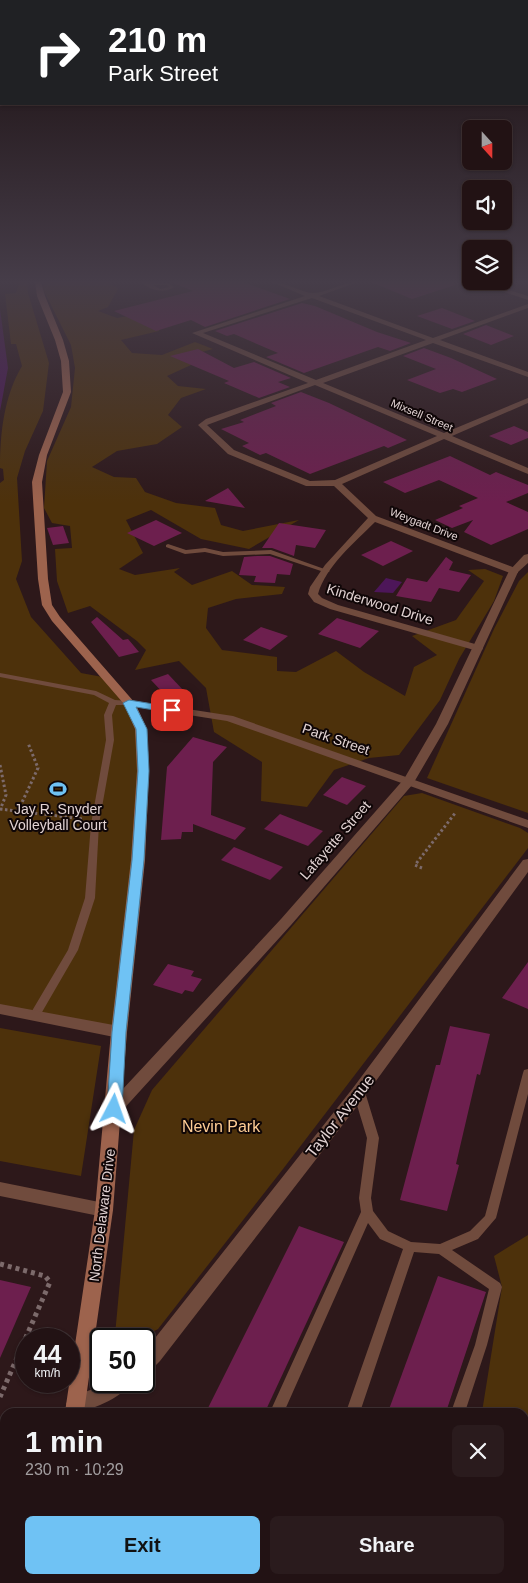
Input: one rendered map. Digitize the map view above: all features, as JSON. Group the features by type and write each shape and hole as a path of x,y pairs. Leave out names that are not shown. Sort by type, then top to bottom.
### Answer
{"main road":[{"name":"North Delaware Drive","path":"64,356 67,392 42,455 37,482 43,579 47,605 56,619 129,703 141,729 143,771 138,860 119,1032 104,1210 76,1408"}],"street":[{"name":"Mixsell Street","path":"252,356 528,471"},
{"path":"388,356 202,426 231,452 264,467 309,484 336,483 528,400"},
{"path":"476,356 528,375"},
{"name":"Weygadt Drive","path":"336,483 373,518 514,571"},
{"name":"Kinderwood Drive","path":"373,518 326,571 313,588 312,594 318,600 334,607 478,648"},
{"name":"Lafayette Street","path":"114,1109 286,922 408,781 442,724 514,571 528,557"},
{"name":"Park Street","path":"129,703 229,718 528,824"},
{"name":"Taylor Avenue","path":"155,1352 359,1092 528,863"},
{"path":"0,1009 119,1032"},
{"path":"0,1189 104,1210"},
{"path":"76,1408 107,1393"}],"lane":[{"path":"168,546 185,552 204,550 223,554 271,552 326,571"},
{"path":"0,675 96,693 113,702 129,703"},
{"path":"34,1016 73,950 88,906 96,820 110,740 108,715 113,702"},
{"path":"359,1092 373,1138 365,1198 367,1212 384,1235 410,1247 441,1249 474,1235 490,1218 528,1073"},
{"path":"280,1408 367,1212"},
{"path":"354,1408 410,1247"},
{"path":"441,1249 496,1287 481,1345 459,1408"}],"path":[{"path":"18,811 38,768 28,743"},
{"path":"0,766 6,795 0,809 96,820"},
{"path":"422,868 415,865 464,801"},
{"path":"0,1264 45,1276 50,1282 0,1397"}],"green space":[{"path":"19,356 47,356 49,363 43,411 25,451 17,478 22,561 16,579 31,617 81,673 108,678 141,729 119,1032 0,1009 0,483 4,480 3,469 0,468 0,455 2,428 7,402 22,366"},
{"path":"73,356 187,356 191,365 167,376 178,386 206,389 181,398 168,415 182,427 157,444 117,451 92,467 114,477 136,478 145,492 176,503 215,508 221,525 243,531 299,520 249,549 201,539 151,510 126,520 143,553 119,569 135,575 180,568 174,572 192,585 232,571 252,585 285,587 282,594 236,599 208,608 206,628 222,650 277,657 277,671 296,672 336,651 364,672 405,696 414,667 437,655 412,636 456,620 484,581 468,570 485,569 503,576 494,601 459,659 440,700 399,755 369,758 334,770 307,807 261,801 262,762 214,732 206,688 179,661 135,670 146,650 137,641 90,606 68,613 57,581 55,549 72,548 70,526 52,523 44,508 47,461 71,407 75,368"},
{"path":"528,572 528,813 427,778 494,629 519,581"},
{"name":"Nevin Park","path":"422,793 520,828 528,833 528,848 283,1169 158,1329 155,1331 155,1328 116,1328 134,1130 152,1090 404,796"},
{"path":"0,1028 101,1046 81,1176 0,1161"},
{"path":"528,1235 528,1408 483,1408 502,1287 494,1256"}],"shaded area":[{"path":"0,356 6,356 8,368 0,411"},
{"path":"386,578 402,582 393,593 374,592"}],"building":[{"path":"170,356 211,356 234,368 254,362 291,378 278,382 290,387 259,398 224,383 229,381"},
{"path":"269,356 353,356 304,373 266,357"},
{"path":"403,356 445,356 497,379 462,392 453,389 440,393 407,380 436,369"},
{"path":"301,392 329,403 407,440 388,448 384,446 310,474 266,453 260,455 242,446 249,443 221,429 244,422 240,420 276,406 271,403"},
{"path":"514,426 528,432 528,438 511,445 489,436"},
{"path":"450,456 490,475 496,472 528,485 528,493 506,502 528,512 528,529 491,545 464,532 473,520 452,528 435,520 463,508 459,506 478,498 439,480 405,493 383,482"},
{"path":"228,488 245,508 205,501"},
{"path":"156,520 182,533 154,546 127,533"},
{"path":"279,523 326,530 315,548 296,545 294,556 272,548 262,548"},
{"path":"63,526 69,543 53,545 47,528"},
{"path":"391,541 413,551 383,566 361,555"},
{"path":"270,556 293,564 290,575 277,574 275,583 254,582 256,576 239,575 244,557"},
{"path":"446,557 453,562 449,570 471,575 459,592 439,588 431,602 396,596 407,578 427,582"},
{"path":"97,617 123,640 128,639 139,652 119,657 91,622"},
{"path":"337,618 379,631 360,648 318,634"},
{"path":"261,627 288,636 270,650 243,640"},
{"path":"168,674 184,691 167,697 151,680"},
{"path":"193,737 227,747 213,762 211,815 246,828 235,840 193,824 193,832 182,832 181,839 161,840 167,767"},
{"path":"342,777 366,786 347,805 323,795"},
{"path":"280,814 323,831 308,846 264,829"},
{"path":"234,847 283,867 270,880 221,860"},
{"path":"528,962 528,1009 502,998"},
{"path":"168,964 194,971 191,976 202,979 193,992 185,990 182,994 153,985"},
{"path":"450,1026 490,1034 480,1075 477,1074 456,1164 459,1165 447,1211 400,1200 436,1065 440,1065"},
{"path":"299,1226 344,1242 267,1408 208,1408"},
{"path":"438,1276 486,1292 447,1408 389,1408"},
{"path":"0,1280 31,1287 0,1358"}],"place":[{"name":"Jay R. Snyder Volleyball Court","path":"58,789"}],"route":[{"path":"114,1109 119,1032 138,860 143,771 141,729 129,703 172,710"}]}
